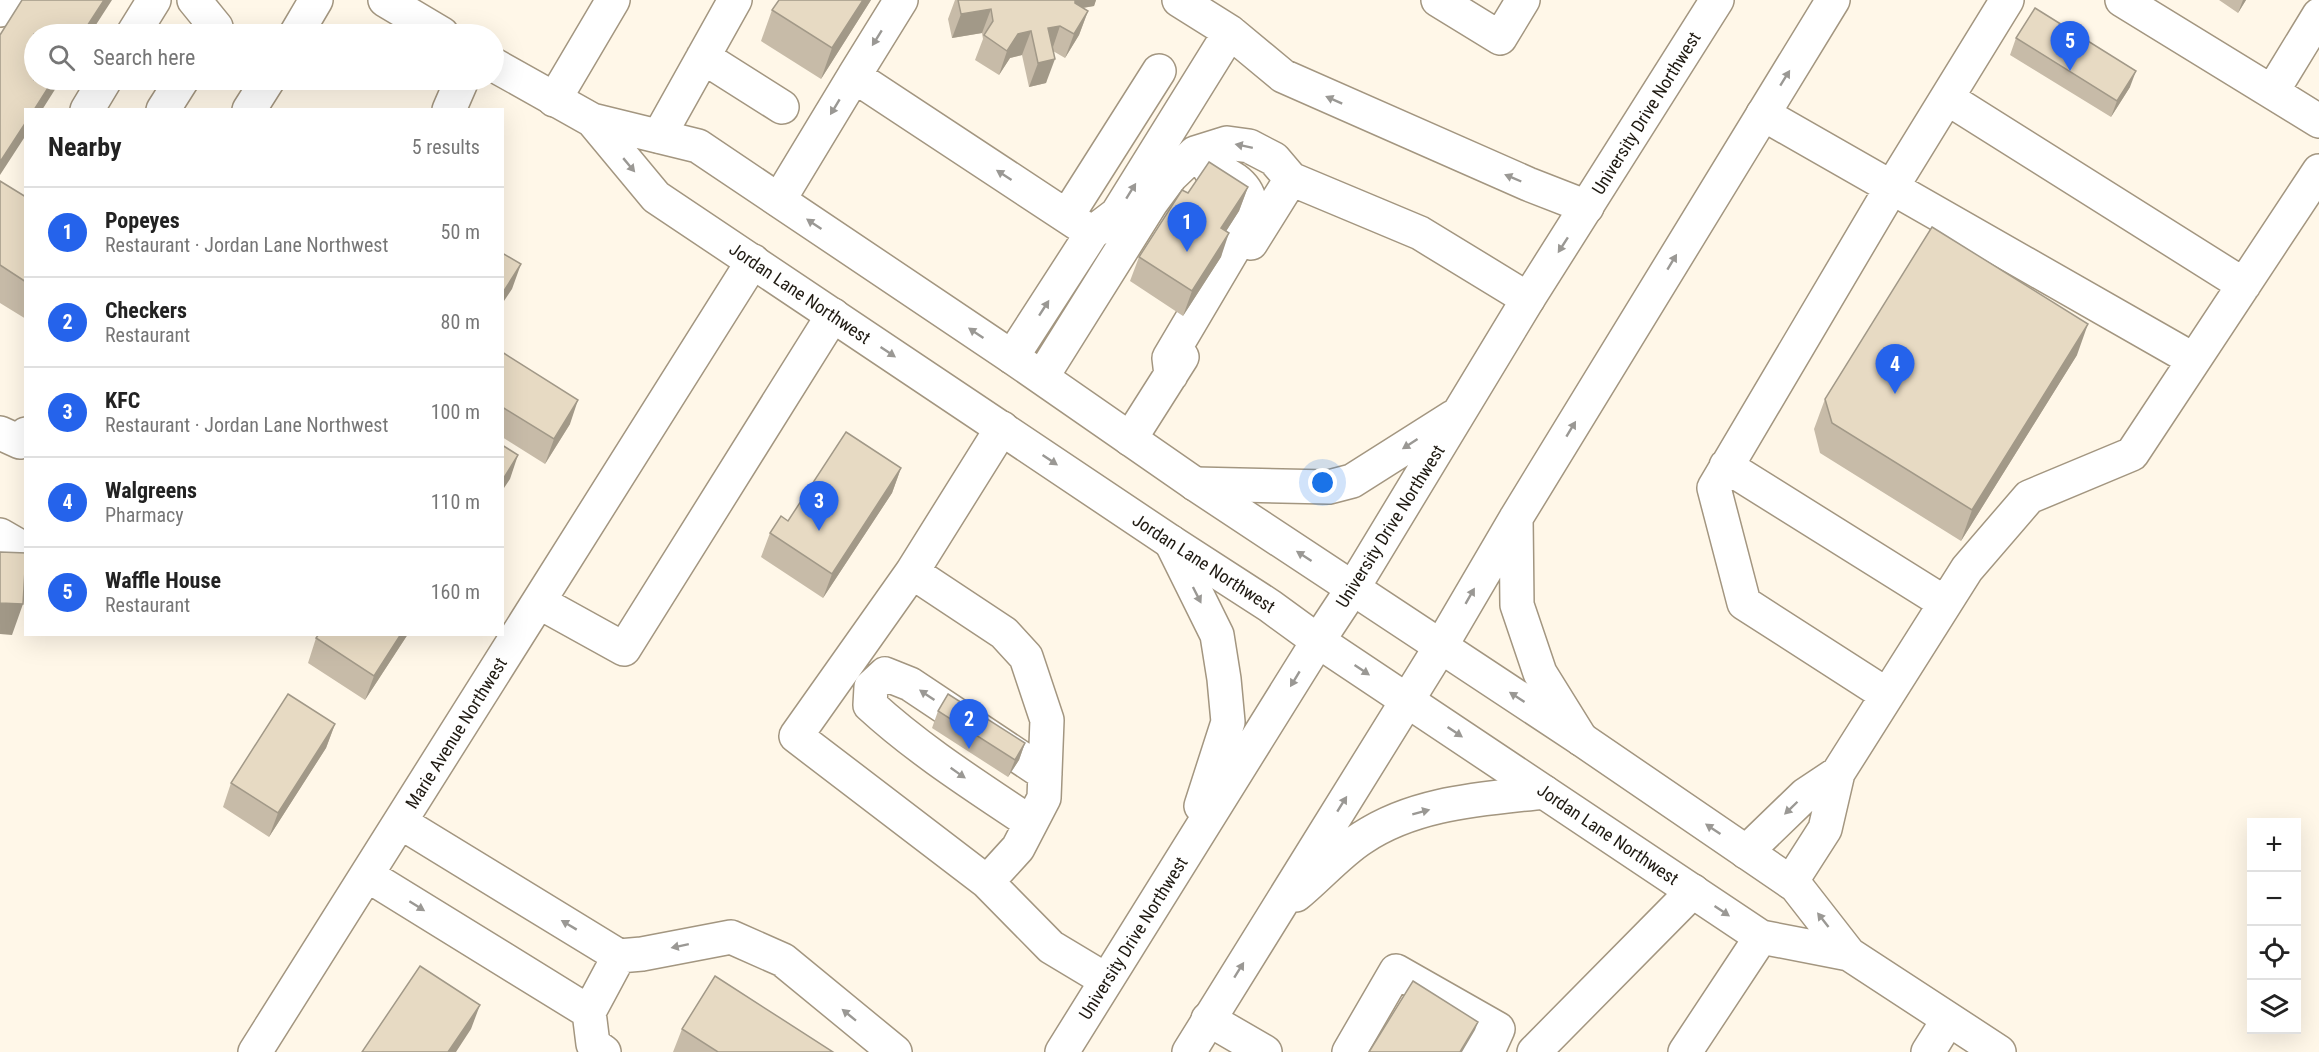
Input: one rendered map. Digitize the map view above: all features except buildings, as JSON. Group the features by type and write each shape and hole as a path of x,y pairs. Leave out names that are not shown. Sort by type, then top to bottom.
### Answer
{"main road":[{"path":"0,10 6,0"},
{"path":"139,24 154,0"},
{"path":"196,0 214,24"},
{"path":"302,24 316,0"},
{"path":"385,0 425,24"},
{"path":"554,100 614,0"},
{"path":"659,136 735,0"},
{"path":"779,200 901,0"},
{"path":"1179,0 1230,32 1283,76 1587,207"},
{"path":"1438,0 1500,38 1523,0"},
{"name":"University Drive Northwest","path":"1062,1052 1353,588 1528,299 1718,0"},
{"path":"1189,1052 1441,646 1516,518 1833,0"},
{"path":"1887,695 1744,603 1714,488 1892,187 2007,0"},
{"path":"2122,0 2319,121"},
{"path":"2272,92 2319,15"},
{"path":"854,76 1079,224 1117,214 1230,32"},
{"path":"703,57 782,107"},
{"name":"Jordan Lane Northwest","path":"504,71 592,120 698,146 1042,377 1195,484 1581,739 1791,882 1849,954 2000,1052"},
{"path":"1012,357 1159,71"},
{"path":"88,108 99,90"},
{"path":"164,108 176,90"},
{"path":"250,108 262,90"},
{"path":"450,108 458,90"},
{"path":"1947,98 2244,285"},
{"path":"1763,114 2194,360"},
{"name":"Jordan Lane Northwest","path":"592,120 656,197 1270,606 1318,641 1761,937 1849,954"},
{"path":"1042,377 1151,202 1171,176 1195,153 1227,143 1249,146 1274,159 1291,179 1420,233 1528,299"},
{"path":"1070,331 1096,316 1179,187 1192,174 1202,169 1218,171 1243,186 1251,202 1250,222 1169,358 1171,375"},
{"path":"1791,882 1825,829 1838,773 1967,568 2029,497 2132,454 2319,171"},
{"path":"1130,439 1291,179"},
{"name":"Marie Avenue Northwest","path":"255,1052 753,261"},
{"path":"539,602 624,649 833,315"},
{"path":"1195,484 1329,487 1352,481 1459,412"},
{"path":"1002,428 912,572 796,736 987,882 1051,946 1106,980"},
{"path":"0,433 20,442 24,437"},
{"path":"1726,466 1945,603"},
{"path":"1516,518 1517,605 1540,673 1581,739"},
{"path":"0,535 24,549"},
{"path":"1171,542 1217,635 1228,722 1185,855"},
{"path":"912,572 1004,633 1026,657 1047,720 1044,798 1018,848 987,882"},
{"path":"845,667 871,687"},
{"path":"1031,824 933,756 886,719 870,705 871,687 885,674 910,684 1046,774"},
{"path":"1746,852 1805,795 1838,773"},
{"path":"1272,916 1362,838 1403,817 1458,802 1545,792"},
{"path":"400,822 619,956 642,954 731,937 783,960 895,1052"},
{"path":"367,875 589,1012"},
{"path":"1534,1052 1693,891"},
{"path":"1684,1052 1761,937"},
{"path":"604,1052 593,1044 589,1012 619,956"},
{"path":"1365,1039 1396,992 1396,971 1498,1029 1487,1048"},
{"path":"1208,1019 1265,1052"},
{"path":"1928,1052 1948,1020"}],"place":[{"name":"Waffle House","path":"2070,71"},
{"name":"Popeyes","path":"1187,252"},
{"name":"Walgreens","path":"1895,394"},
{"name":"KFC","path":"819,531"},
{"name":"Checkers","path":"969,749"}]}
